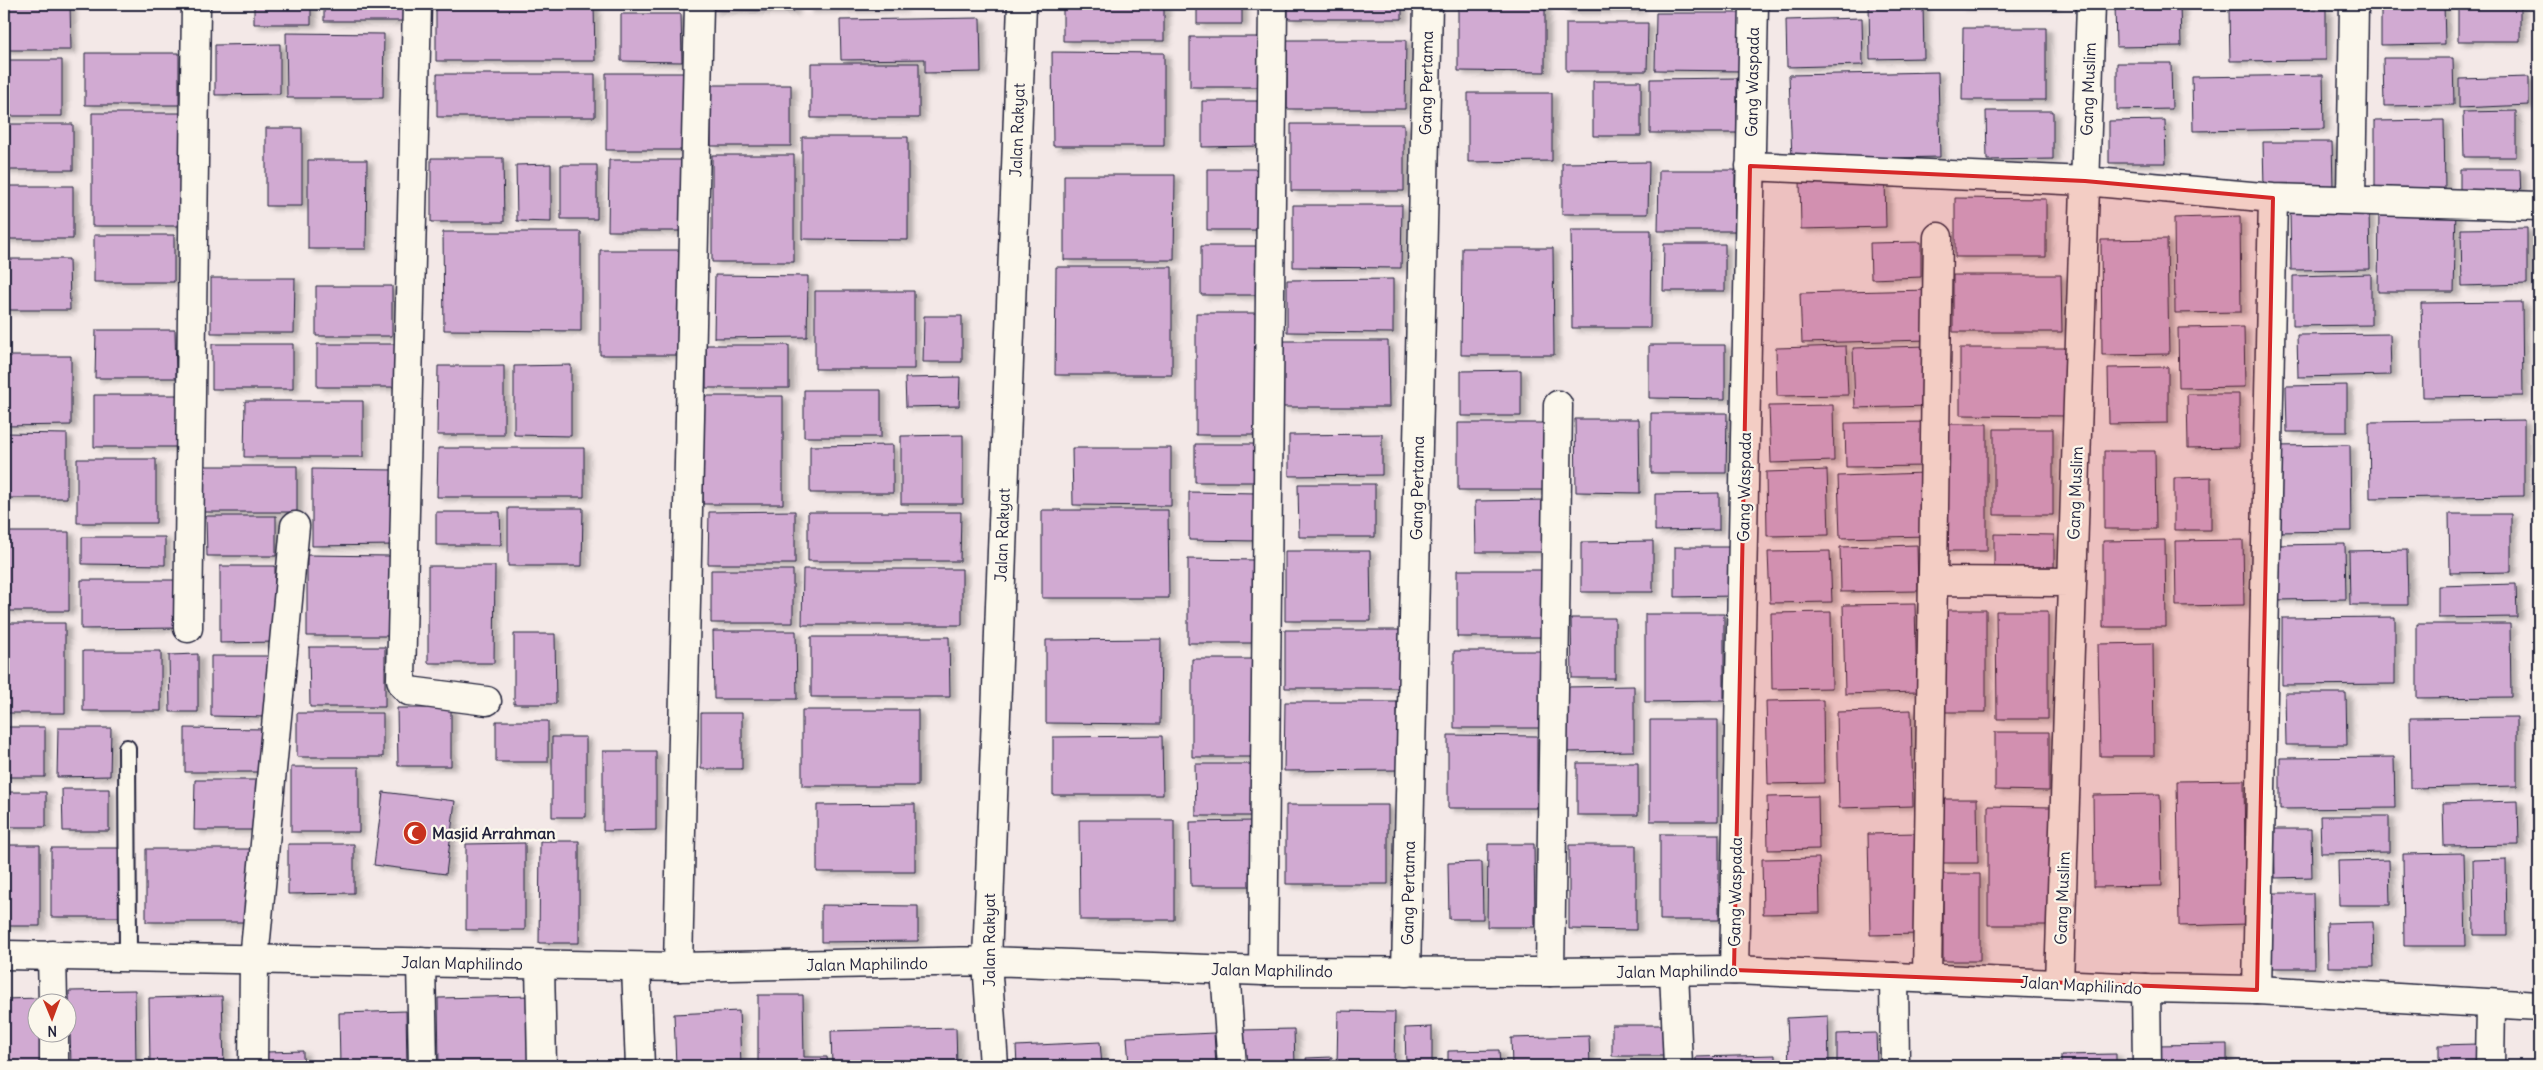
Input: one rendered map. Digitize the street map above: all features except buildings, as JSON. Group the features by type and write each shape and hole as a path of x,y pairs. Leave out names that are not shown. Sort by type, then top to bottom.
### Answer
{"street":[{"path":"188,628 196,4"},
{"path":"417,4 401,679 403,685 409,691 487,701"},
{"path":"678,967 699,4"},
{"name":"Jalan Rakyat","path":"994,1066 987,961 1022,4"},
{"path":"1263,971 1273,4"},
{"name":"Gang Pertama","path":"1406,972 1428,4"},
{"name":"Gang Waspada","path":"1734,970 1754,4"},
{"name":"Gang Muslim","path":"2059,983 2090,4"},
{"path":"2351,198 2354,4"},
{"path":"1750,166 2085,180 2273,198 2351,198 2539,206"},
{"path":"2257,990 2273,198"},
{"path":"1927,979 1938,237"},
{"path":"1550,972 1558,405"},
{"path":"252,1066 254,960 295,526"},
{"path":"1933,581 2072,582"},
{"name":"Jalan Maphilindo","path":"4,954 636,967 987,961 1263,971 1550,972 1734,970 2146,988 2257,990 2491,1005 2539,1006"},
{"path":"52,955 53,992"},
{"path":"421,962 423,1066"},
{"path":"540,965 542,1066"},
{"path":"636,967 640,1066"},
{"path":"1225,970 1232,1066"},
{"path":"1674,971 1678,1066"},
{"path":"1894,977 1895,1066"},
{"path":"2146,988 2147,1066"},
{"path":"2490,1066 2491,1005"},
{"path":"54,1042 54,1066"}],"lane":[{"path":"127,748 128,957"}],"highlighted area":[{"path":"1750,166 2085,181 2273,198 2257,990 1734,970"}],"place":[{"name":"Masjid Arrahman","path":"415,833"}]}
